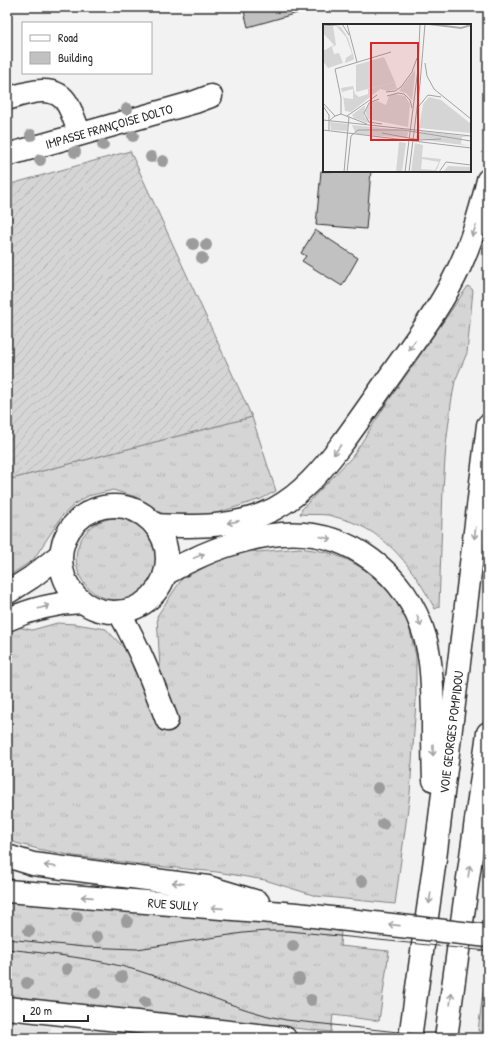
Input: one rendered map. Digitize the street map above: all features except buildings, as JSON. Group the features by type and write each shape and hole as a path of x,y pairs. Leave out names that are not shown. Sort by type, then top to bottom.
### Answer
{"main road":[{"path":"7,99 38,91 49,91 59,96 67,103 80,134"},
{"name":"IMPASSE FRANÇOISE DOLTO","path":"7,155 195,102 211,96"},
{"path":"155,525 191,527 234,523 258,517 291,498 319,473 356,425 438,308 460,266 478,218 488,180"},
{"name":"VOIE GEORGES POMPIDOU","path":"410,1038 435,859 488,425"},
{"path":"104,506 119,506 132,508 145,515 155,525 162,536 166,548 167,561 165,574 158,588 148,600 134,608 119,612 100,610 82,602 72,593 65,581 61,568 60,555 63,541 69,529 79,518 91,510 104,506"},
{"path":"165,574 190,560 234,544 282,534 302,534 337,541 368,556 387,572 408,599 417,615 425,638 431,668 435,859"},
{"path":"7,593 32,577 60,555"},
{"path":"7,620 48,606 62,603 82,602"},
{"path":"119,612 132,635 147,668 167,720"},
{"path":"446,1038 488,733"},
{"path":"481,788 488,764"},
{"path":"7,856 33,864 208,887 297,914"},
{"name":"RUE SULLY","path":"7,891 297,914 488,936"},
{"path":"7,1008 262,1037 285,1038"}],"shaded area":[{"path":"7,1022 51,1027 51,1038 7,1038"}],"green space":[{"path":"130,151 252,417 7,480 7,185"},
{"path":"468,286 473,290 467,353 455,381 451,404 443,489 439,607 435,609 409,567 398,554 373,533 359,525 330,515 300,514 302,509 352,457 389,400"},
{"path":"252,417 276,491 261,499 214,514 173,518 161,513 133,496 113,490 88,496 76,503 63,515 33,560 7,577 7,480"},
{"path":"117,518 133,521 146,530 155,543 158,559 155,575 146,588 133,597 117,600 101,597 88,588 79,575 76,559 79,543 88,530 101,521"},
{"path":"300,548 327,552 348,560 365,570 390,592 407,619 416,656 416,701 410,793 395,904 316,896 265,880 217,872 74,856 38,849 7,839 7,634 17,627 32,630 57,623 76,624 106,629 125,649 131,658 134,671 160,668 157,616 186,573 214,561 249,550 258,552"},
{"path":"7,902 249,920 341,930 340,946 389,951 379,1021 333,1015 331,1032 7,997"},
{"path":"488,962 488,1032 478,1031"}],"tram line":[{"path":"7,939 84,947 137,949 243,933 289,931 488,951"},
{"path":"7,949 73,957 139,971 230,1004 267,1016 286,1020 454,1038"}]}
